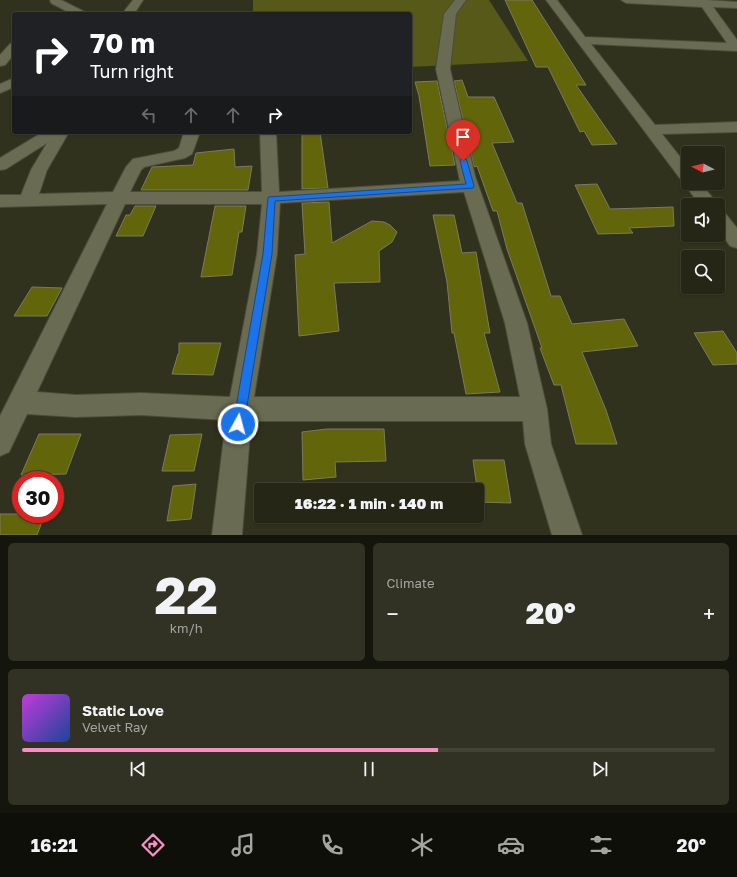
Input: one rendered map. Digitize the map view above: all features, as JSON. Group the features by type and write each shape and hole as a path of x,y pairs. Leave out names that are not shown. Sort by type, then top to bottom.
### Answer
{"street":[{"path":"129,12 138,0"},
{"path":"461,0 450,14 443,69 470,186 516,323 535,409 538,444 567,535"},
{"path":"551,0 681,169"},
{"path":"626,0 737,5"},
{"path":"47,10 56,1 77,12"},
{"path":"705,3 736,47"},
{"path":"581,40 736,47"},
{"path":"0,62 12,49"},
{"path":"0,70 12,68"},
{"path":"0,79 12,82"},
{"path":"0,89 12,83"},
{"path":"651,130 737,127"},
{"path":"0,165 51,134"},
{"path":"28,199 39,170 60,134"},
{"path":"0,443 134,168 139,163 179,155 186,151 191,134"},
{"path":"227,535 240,409 267,254 271,198 268,134"},
{"path":"0,201 28,199 271,198 470,186"},
{"path":"697,190 704,198"},
{"path":"725,225 737,241"},
{"path":"20,402 76,406 141,404 240,409 535,409"}],"shaded area":[{"path":"253,0 489,0 528,61 412,67 412,12 253,12"}],"building":[{"path":"505,0 532,0 586,85 576,85 617,144 592,145 584,131 580,132 548,67 536,67"},
{"path":"462,80 468,97 494,97 514,142 492,143 517,203 522,203 551,296 560,296 572,324 624,319 638,346 582,352 606,410 617,444 576,444 561,385 554,385 540,348 542,348 507,249 497,211 493,211 477,166 474,167 454,81"},
{"path":"437,81 455,165 430,166 419,96 415,82"},
{"path":"302,134 320,134 328,188 302,189"},
{"path":"234,149 235,167 252,166 248,190 141,190 152,167 193,165 196,153"},
{"path":"597,184 610,209 673,207 674,226 629,228 633,233 598,234 575,185"},
{"path":"329,202 332,243 372,221 384,222 390,225 397,232 392,242 379,251 380,282 334,283 339,331 299,336 295,255 305,254 302,203"},
{"path":"135,206 156,206 143,236 116,236 126,215 130,215"},
{"path":"215,206 246,206 242,232 239,232 232,275 201,277"},
{"path":"433,215 454,215 462,253 476,252 490,333 484,333 500,392 466,394 454,333 452,333 447,282"},
{"path":"32,287 62,288 47,316 14,316"},
{"path":"723,331 737,353 737,364 713,365 694,333"},
{"path":"179,343 221,343 213,375 172,374 179,354"},
{"path":"327,429 384,429 386,461 335,462 336,477 303,480 302,432"},
{"path":"39,434 81,434 66,474 64,474 64,471 23,471"},
{"path":"202,434 194,471 162,471 170,435"},
{"path":"473,460 504,460 511,503 484,502 484,483 476,483"},
{"path":"196,484 191,519 167,521 173,486"},
{"path":"0,514 12,514 12,523 42,523 37,535 0,535"}],"route":[{"path":"238,424 267,254 271,198 470,186 463,161"}]}
